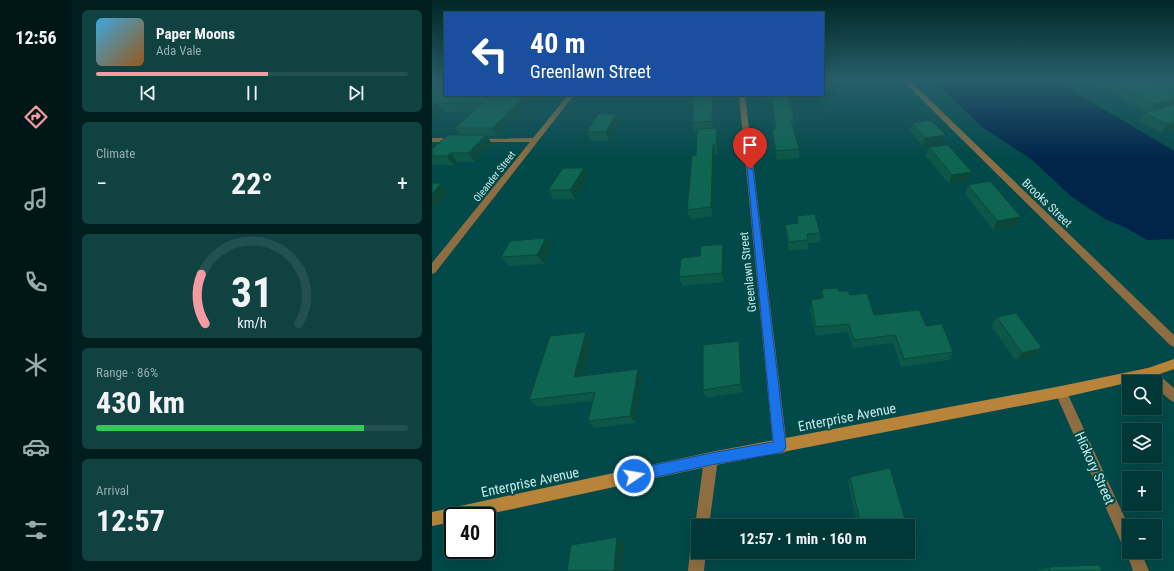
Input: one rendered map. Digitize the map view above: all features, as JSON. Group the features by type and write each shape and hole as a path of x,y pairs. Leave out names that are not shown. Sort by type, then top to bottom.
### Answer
{"street":[{"name":"Oleander Street","path":"432,270 562,106"},
{"name":"Greenlawn Street","path":"743,106 780,447"},
{"name":"Brooks Street","path":"931,106 1174,342"},
{"path":"432,140 464,140"},
{"path":"472,140 535,140"},
{"name":"Enterprise Avenue","path":"432,519 711,459 1061,392 1148,372 1174,364"},
{"path":"1148,372 1174,396"},
{"name":"Hickory Street","path":"1061,392 1122,528"},
{"path":"703,519 711,459"},
{"path":"696,571 697,559"},
{"path":"1135,559 1141,571"}],"water":[{"path":"960,106 1098,106 1174,151 1174,239 1147,240 1126,228 1105,219 1072,197 1031,159 982,127"}],"building":[{"path":"480,106 515,106 493,128 455,128"},
{"path":"693,106 713,106 712,121 692,123"},
{"path":"773,106 791,106 794,119 791,119 799,149 776,151 772,129 776,128"},
{"path":"1169,106 1174,106 1174,122 1167,124 1144,113"},
{"path":"598,114 616,114 606,132 587,132"},
{"path":"931,120 946,135 925,138 912,123"},
{"path":"717,128 716,145 713,145 711,207 687,210 692,156 696,155 697,129"},
{"path":"448,135 486,135 468,153 451,153 447,156 432,156 432,149"},
{"path":"948,145 972,172 952,175 929,147"},
{"path":"563,168 584,168 570,190 548,190"},
{"path":"990,181 1021,217 997,221 968,185"},
{"path":"432,183 441,183 432,194"},
{"path":"815,214 820,233 807,234 808,240 789,242 785,225 798,223 797,216"},
{"path":"546,238 537,255 501,257 510,241"},
{"path":"723,244 722,273 679,277 681,258 700,256 701,246"},
{"path":"838,288 839,291 848,291 850,295 867,293 874,315 919,310 926,326 942,324 953,352 904,359 895,335 854,340 849,324 816,327 811,300 823,298 822,289"},
{"path":"1016,313 1042,348 1022,353 997,317"},
{"path":"586,332 574,377 638,369 630,416 588,421 595,392 529,400 550,336"},
{"path":"739,341 741,384 703,390 703,345"},
{"path":"890,468 905,519 859,519 850,477"},
{"path":"617,537 614,571 567,571 571,545"},
{"path":"1099,565 1102,571 1050,571 1049,567"}],"route":[{"path":"634,476 711,459 780,447 750,169"}]}
